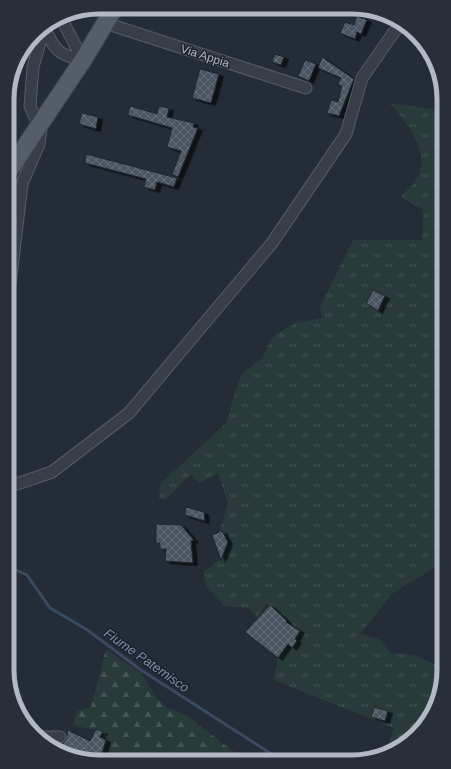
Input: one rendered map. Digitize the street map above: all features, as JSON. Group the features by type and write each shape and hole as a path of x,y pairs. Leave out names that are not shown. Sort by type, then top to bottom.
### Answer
{"main road":[{"path":"14,163 83,60 103,15"}],"street":[{"name":"Via Appia","path":"103,15 306,88"},
{"path":"63,22 83,60"},
{"path":"14,484 52,472 129,413 272,244 346,134 362,78 399,27"},
{"path":"47,32 54,48 66,57 83,60"},
{"path":"14,256 22,184 39,144 41,130 30,106 33,66 42,36"},
{"path":"46,737 60,737"}],"green space":[{"path":"390,103 437,110 437,565 392,594 360,634 379,639 391,653 414,655 437,665 437,676 433,698 423,717 404,738 387,748 394,728 273,680 278,659 300,631 267,603 258,617 247,608 225,606 206,587 203,572 221,558 219,532 228,503 218,473 199,483 191,474 165,500 159,498 160,484 226,423 241,374 263,357 272,337 295,323 322,318 320,307 353,240 422,240 423,210 401,197 416,181 421,165 421,156 414,136"},
{"path":"106,649 141,673 156,697 166,707 187,716 240,755 101,755 103,732 73,725 77,711 91,707"}],"building":[{"path":"357,16 367,20 361,34 357,32 355,39 340,33 345,22 354,25"},
{"path":"275,54 284,57 281,65 272,62"},
{"path":"322,57 354,79 339,116 327,113 331,100 338,102 342,86 338,84 341,78 318,68"},
{"path":"305,60 316,64 309,81 298,76"},
{"path":"200,69 219,74 211,103 192,98"},
{"path":"130,106 157,114 159,106 169,108 167,117 194,123 193,127 198,128 178,177 172,174 181,151 167,147 172,128 128,115"},
{"path":"82,113 98,117 96,129 79,124"},
{"path":"86,154 177,178 174,187 157,182 155,190 144,187 146,179 85,163"},
{"path":"373,290 385,296 378,311 366,303"},
{"path":"186,507 204,512 205,521 185,515"},
{"path":"156,524 181,525 194,540 191,541 193,563 165,561 166,549 160,549 160,543 156,543"},
{"path":"222,531 228,542 221,560 212,535"},
{"path":"270,605 287,621 286,622 300,631 295,639 297,641 292,648 288,644 278,658 245,632"},
{"path":"374,707 388,711 385,721 371,717"},
{"path":"96,729 103,732 100,737 106,740 102,755 86,752 85,754 82,753 62,745 66,740 68,730 90,741"}],"waterway":[{"name":"Fiume Patemisco","path":"14,569 27,575 50,608 86,629 141,670 273,755"}]}
